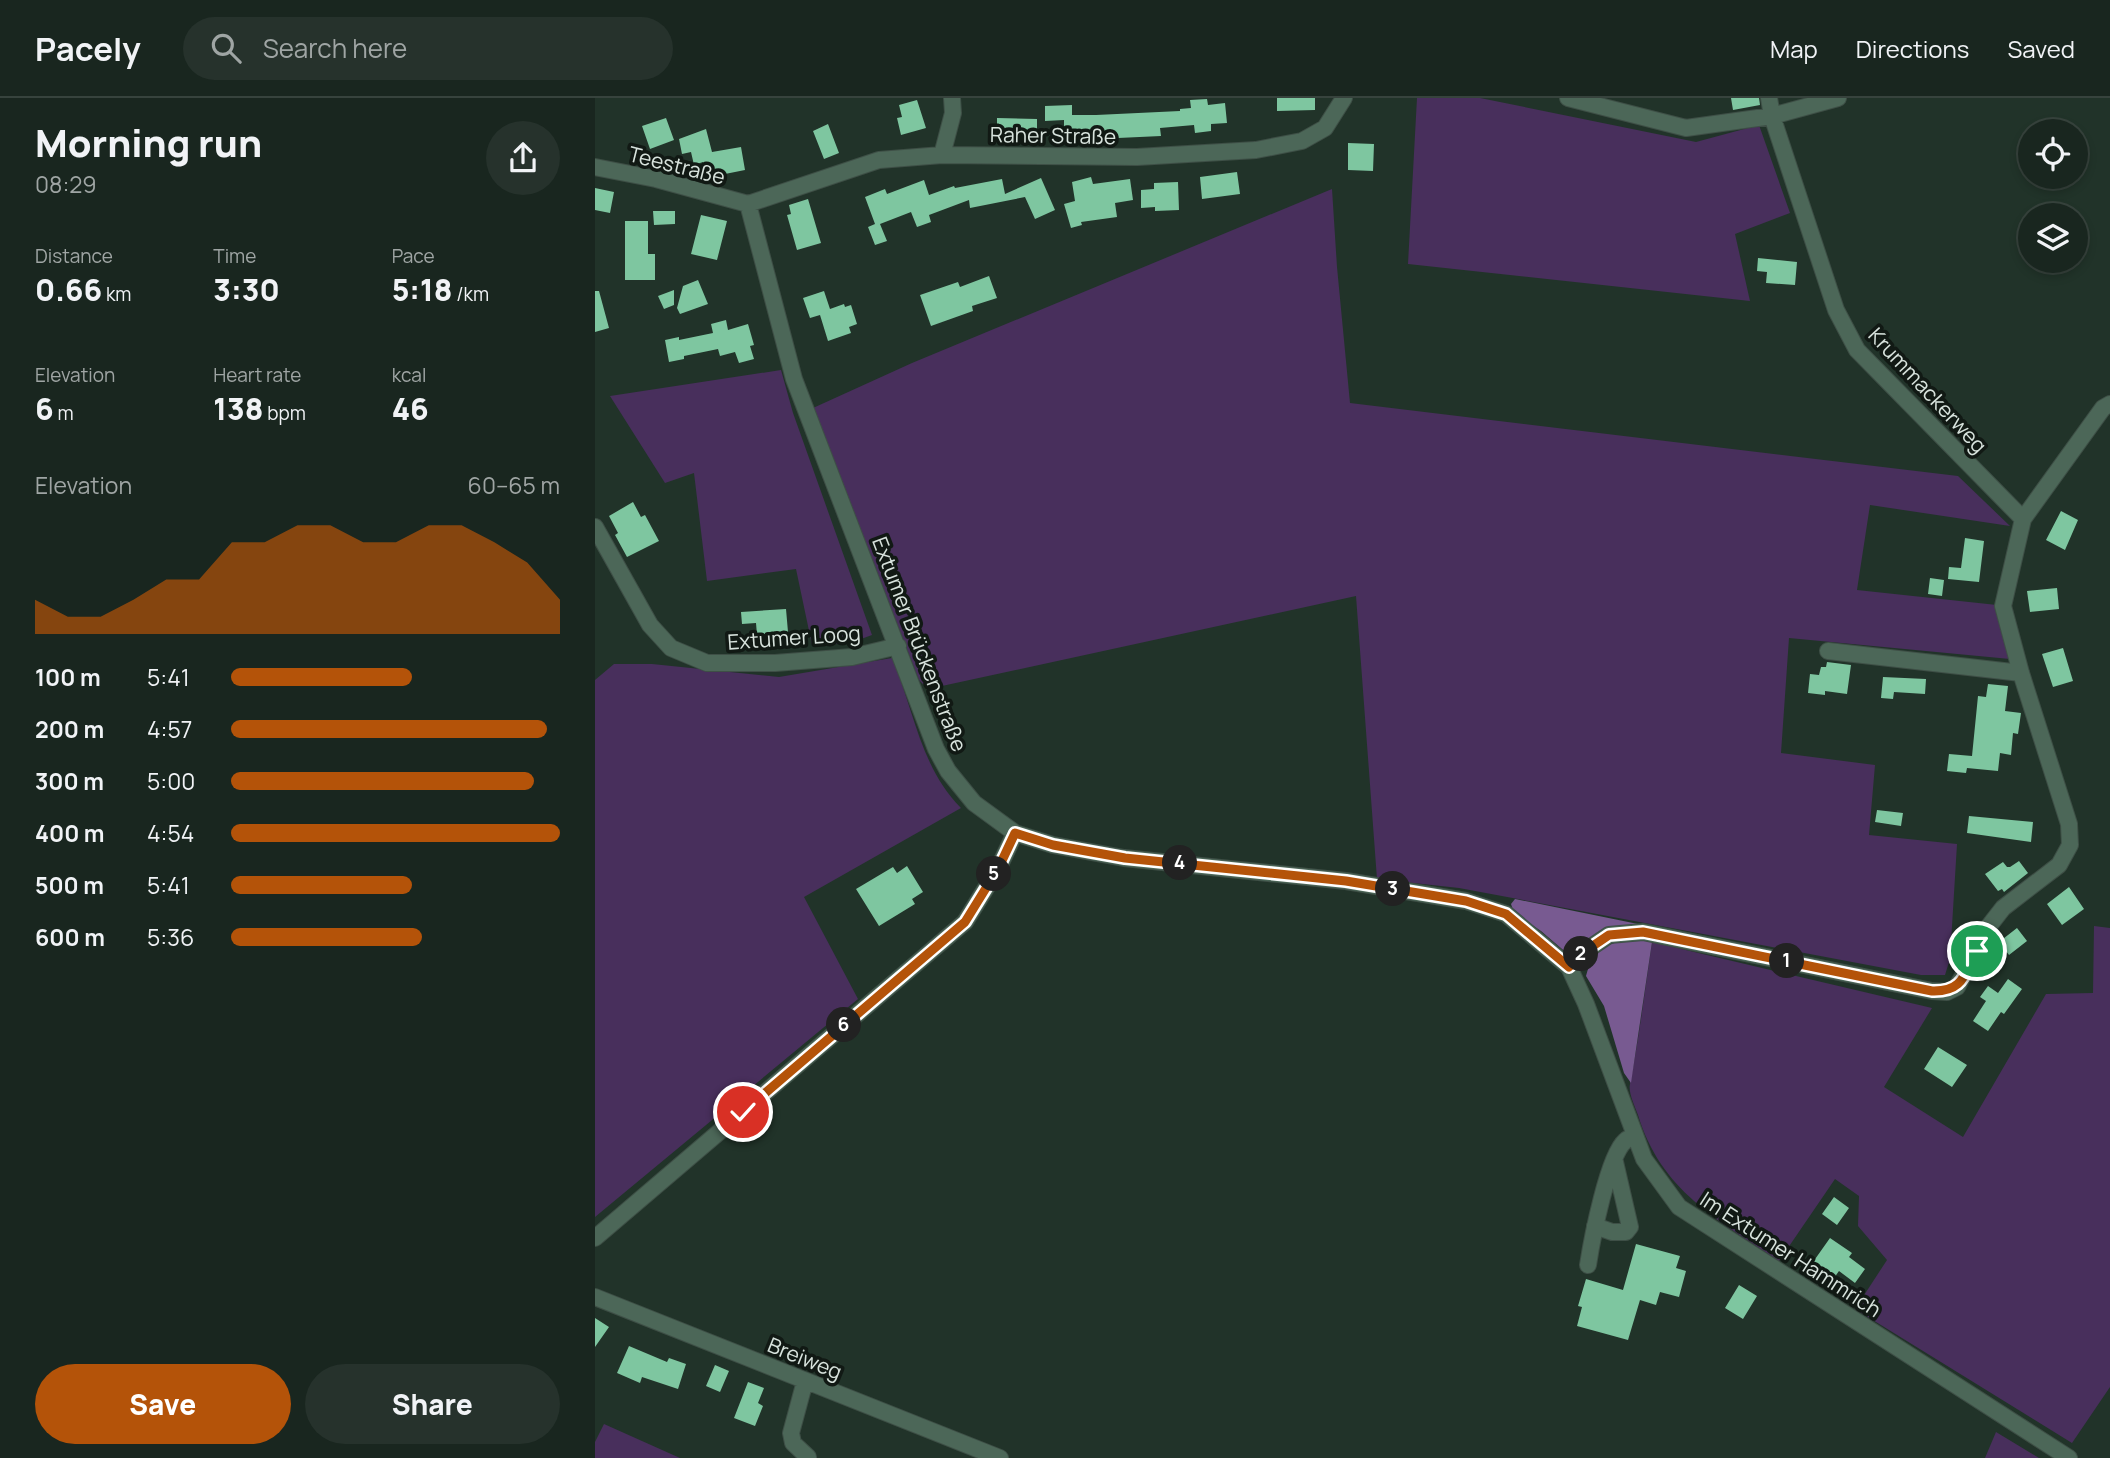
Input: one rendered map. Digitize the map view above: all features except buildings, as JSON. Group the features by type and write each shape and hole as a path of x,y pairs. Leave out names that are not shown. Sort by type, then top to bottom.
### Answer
{"street":[{"path":"942,155 953,113 952,98"},
{"name":"Raher Straße","path":"748,204 879,160 942,155 1137,157 1256,150 1302,141 1325,128 1344,98"},
{"path":"1568,98 1686,128 1772,116 1839,98"},
{"name":"Krummackerweg","path":"1769,98 1772,116 1836,310 1857,350 2022,519"},
{"name":"Teestraße","path":"595,167 656,179 748,204"},
{"name":"Extumer Brückenstraße","path":"748,204 794,379 936,749 948,771 974,803 1015,833"},
{"path":"595,1238 965,922 999,867 1015,833 1053,845 1125,858 1346,881 1466,901 1506,914 1569,967 1581,954 1609,935 1643,932 1932,991 1947,992 1957,987 1989,926 2003,908 2059,866 2070,845 2069,824 2021,673 2003,606 2022,519 2103,408 2110,404"},
{"name":"Extumer Loog","path":"595,527 650,625 671,648 707,663 775,663 852,657 898,646"},
{"path":"1828,651 2021,673"},
{"name":"Im Extumer Hammrich","path":"1569,967 1586,1004 1644,1159 1679,1207 2069,1458"},
{"path":"1588,1265 1595,1226 1615,1161 1624,1142 1635,1135"},
{"path":"1595,1226 1612,1232 1626,1232 1630,1227 1615,1161"},
{"name":"Breiweg","path":"595,1297 1000,1458"},
{"path":"805,1381 791,1433 793,1443 808,1457"}],"shaded area":[{"path":"1417,98 1480,98 1696,142 1759,125 1790,213 1735,234 1750,301 1408,264"},
{"path":"1332,189 1350,403 1958,476 2010,526 1870,505 1857,590 1997,605 2010,659 1789,638 1781,753 1875,765 1869,835 1957,844 1950,959 1945,975 1921,975 1459,888 1377,879 1356,596 928,689 919,680 813,408 912,363"},
{"path":"781,370 793,413 872,635 850,643 812,645 796,569 707,581 694,473 665,483 610,396"},
{"path":"892,658 927,756 947,792 961,808 804,897 858,999 595,1217 595,680 614,664 652,664 779,677"},
{"path":"1515,899 1638,924 1605,931 1569,955 1514,913 1511,904"},
{"path":"2094,926 2110,928 2110,1387 2072,1443 1855,1309 1887,1260 1858,1226 1859,1196 1835,1179 1779,1261 1713,1216 1676,1184 1648,1141 1630,1088 1652,942 1932,1008 1884,1087 1963,1137 2046,994 2093,993"},
{"path":"1633,939 1652,942 1631,1083 1624,1073 1604,1006 1586,976 1593,959 1602,949"},
{"path":"604,1424 680,1458 595,1458 595,1442"},
{"path":"1996,1432 2039,1458 1985,1458"}],"route":[{"path":"743,1112 965,922 999,867 1015,833 1053,845 1125,858 1346,881 1466,901 1506,914 1569,967 1581,954 1609,935 1643,932 1947,992 1957,987 1977,951"}]}
